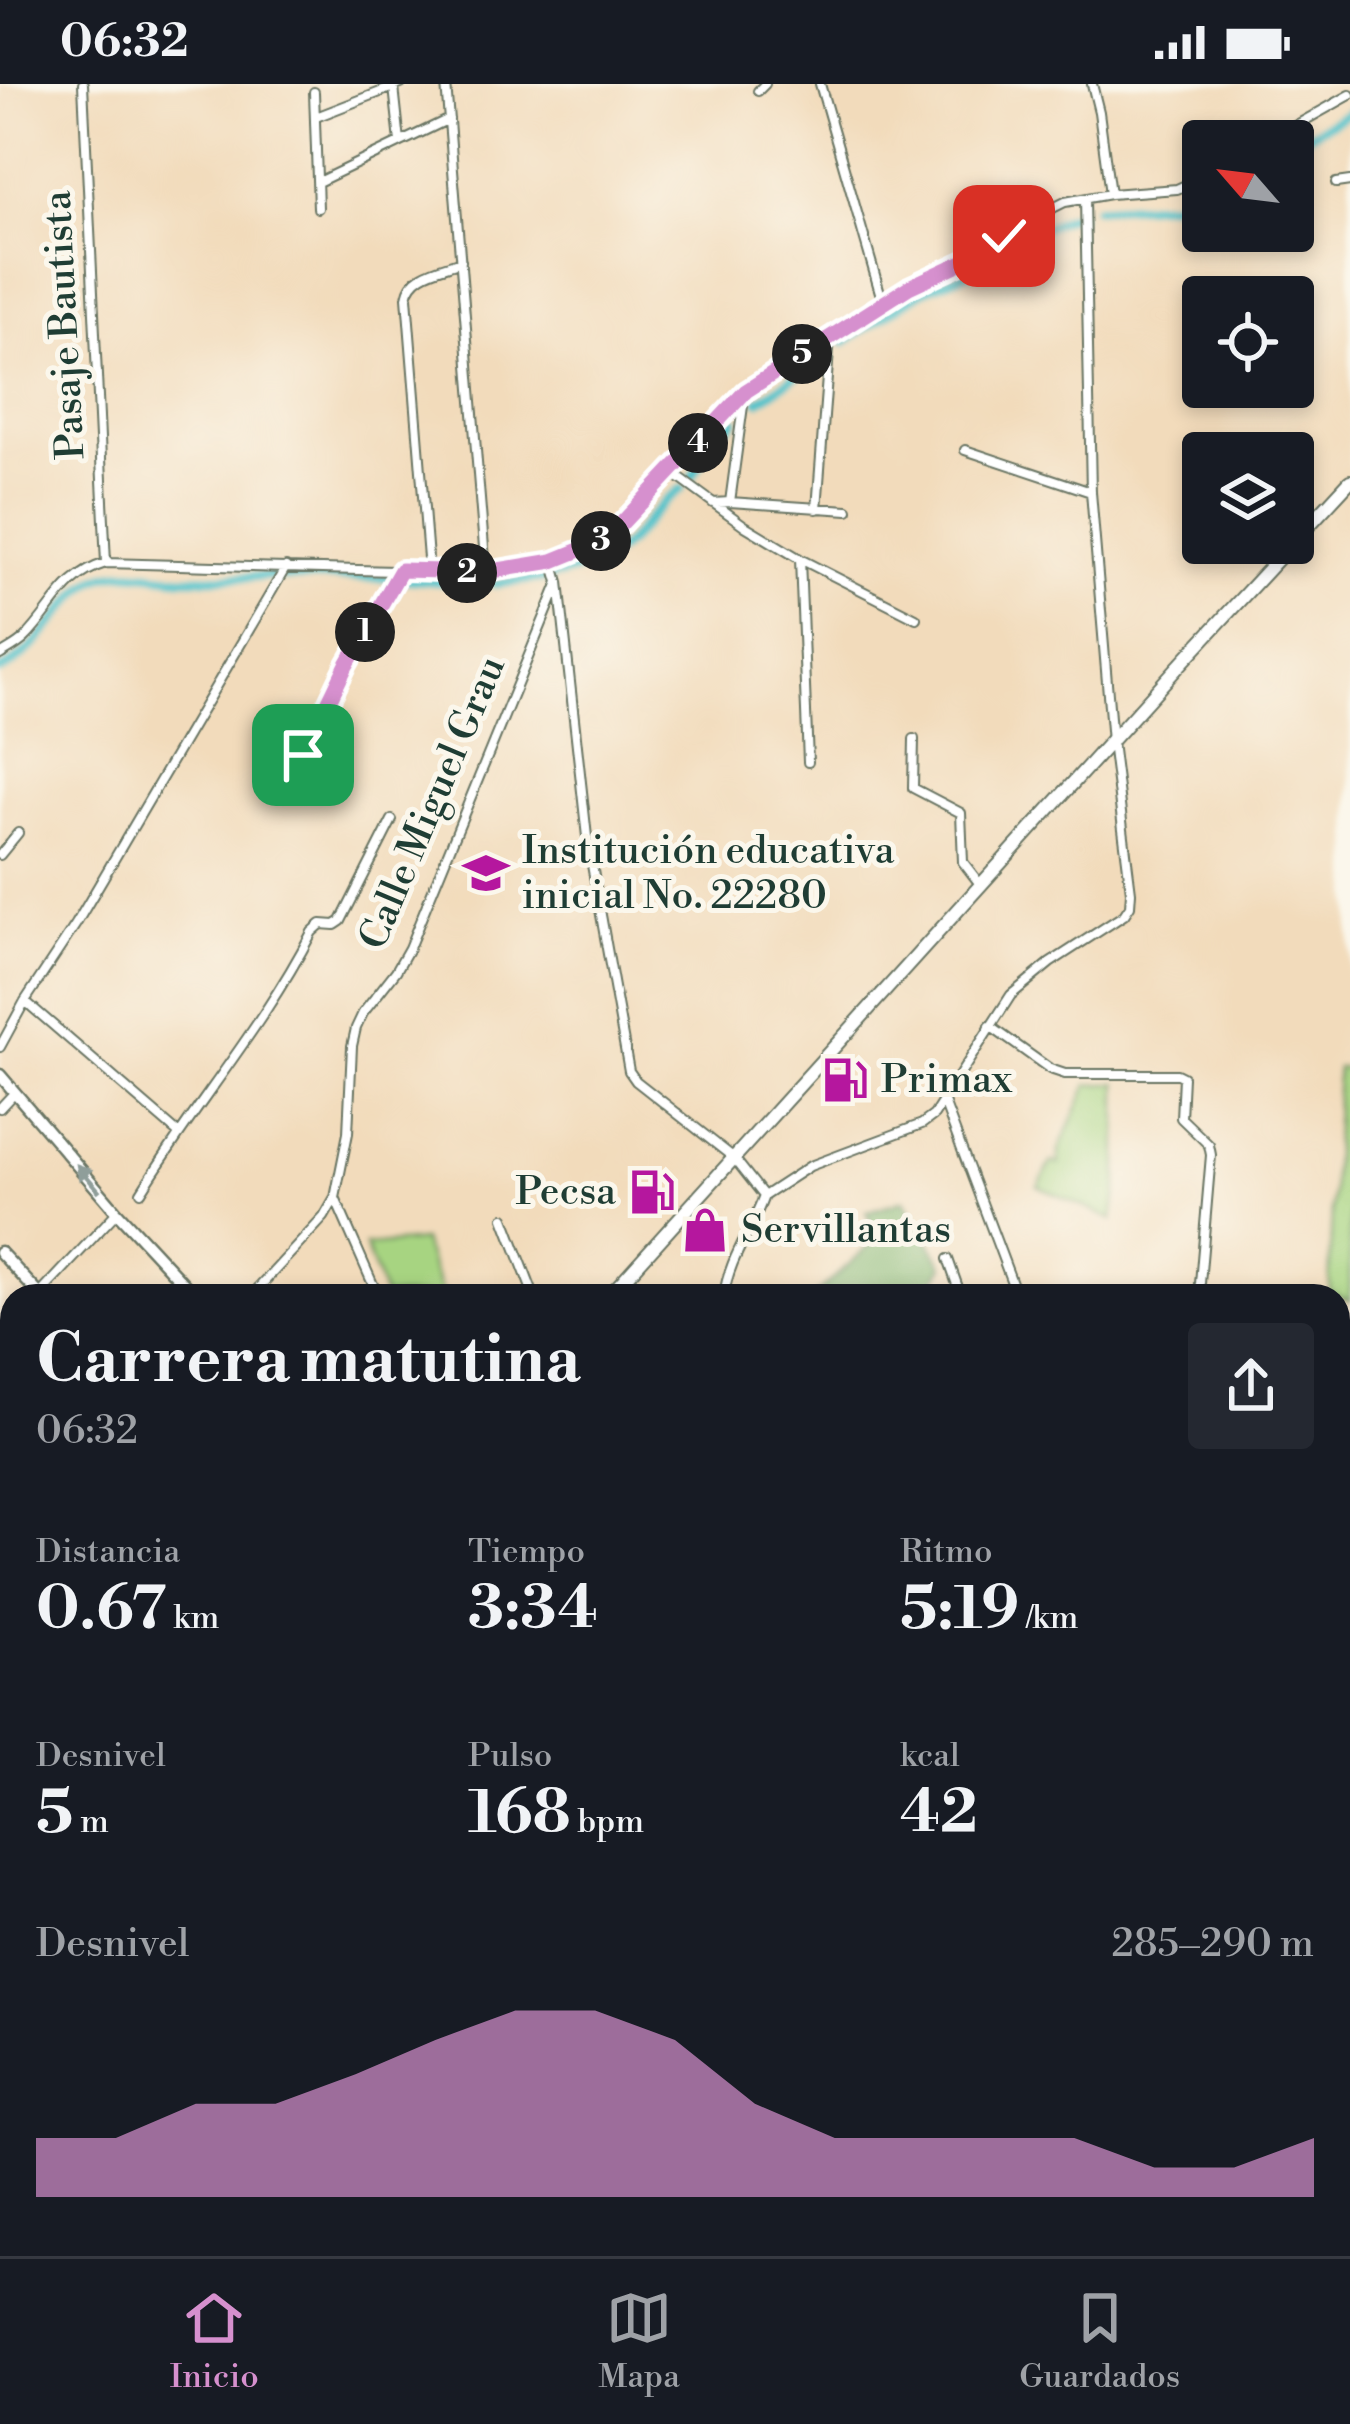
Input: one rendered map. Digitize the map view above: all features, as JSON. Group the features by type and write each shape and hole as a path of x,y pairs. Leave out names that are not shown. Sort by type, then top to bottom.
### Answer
{"highway":[{"path":"620,1284 1350,481"}],"main road":[{"path":"0,1075 184,1284"},
{"path":"0,1252 29,1284"}],"street":[{"name":"Pasaje Bautista","path":"83,84 106,562"},
{"path":"446,84 486,572"},
{"path":"820,84 883,303"},
{"path":"1092,84 1110,194"},
{"path":"316,117 398,85 400,142"},
{"path":"314,92 318,208"},
{"path":"1305,120 1350,95"},
{"path":"318,182 449,118"},
{"path":"1336,182 1350,181"},
{"path":"0,656 24,640 77,577 106,562 486,572 553,561 607,539 746,391 909,287 967,260 1065,202 1182,187"},
{"path":"727,1284 731,1264 764,1196 810,1166 922,1124 944,1100 1011,994 1124,915 1130,906 1091,492 1084,199"},
{"path":"429,571 407,296 417,278 461,262"},
{"path":"817,509 830,336"},
{"path":"730,502 746,391"},
{"path":"965,449 1091,492"},
{"path":"671,472 800,559 916,619"},
{"path":"713,503 848,510"},
{"path":"800,559 808,761"},
{"path":"553,561 587,837 628,1071 734,1158 764,1196"},
{"path":"0,1047 286,566"},
{"path":"303,755 346,666 401,570"},
{"name":"Calle Miguel Grau","path":"262,1284 324,1217 335,1198 348,1133 356,1028 409,947 559,582"},
{"path":"914,739 914,788 961,813 963,862 981,885"},
{"path":"141,1192 270,1006 312,932 321,924 341,921 392,820"},
{"path":"0,855 18,832"},
{"path":"25,1000 178,1133"},
{"path":"990,1026 1050,1069 1065,1074 1183,1077 1181,1118 1209,1144 1210,1155 1200,1284"},
{"path":"0,1108 16,1092"},
{"path":"944,1100 1012,1284"},
{"path":"335,1198 373,1284"},
{"path":"51,1284 117,1212"},
{"path":"504,1218 529,1284"},
{"path":"948,1259 957,1284"}],"green space":[{"path":"1337,1068 1350,1069 1350,1284 1329,1284"},
{"path":"1118,1083 1118,1185 1113,1220 1038,1186 1052,1162 1059,1164 1059,1150 1088,1085"},
{"path":"904,1200 944,1266 931,1284 827,1284 878,1238 866,1212"},
{"path":"422,1241 438,1284 379,1284 365,1246"}],"waterway":[{"path":"1314,132 1350,112"},
{"path":"1096,208 1182,203"},
{"path":"844,342 924,290 977,269 1042,229 1079,215"},
{"path":"759,401 829,353"},
{"path":"691,478 719,435 735,420"},
{"path":"560,575 618,551 681,489"},
{"path":"0,671 36,643 76,596 98,579 122,573 187,578 272,576"},
{"path":"284,577 385,578"},
{"path":"495,584 552,577"},
{"path":"402,579 485,585"}],"place":[{"name":"Institución educativa inicial No. 22280","path":"486,873"},
{"name":"Primax","path":"845,1080"},
{"name":"Pecsa","path":"652,1192"},
{"name":"Servillantas","path":"705,1230"}],"route":[{"path":"303,755 346,666 401,570 486,572 553,561 607,539 746,391 909,287 967,260 1004,236"}]}
